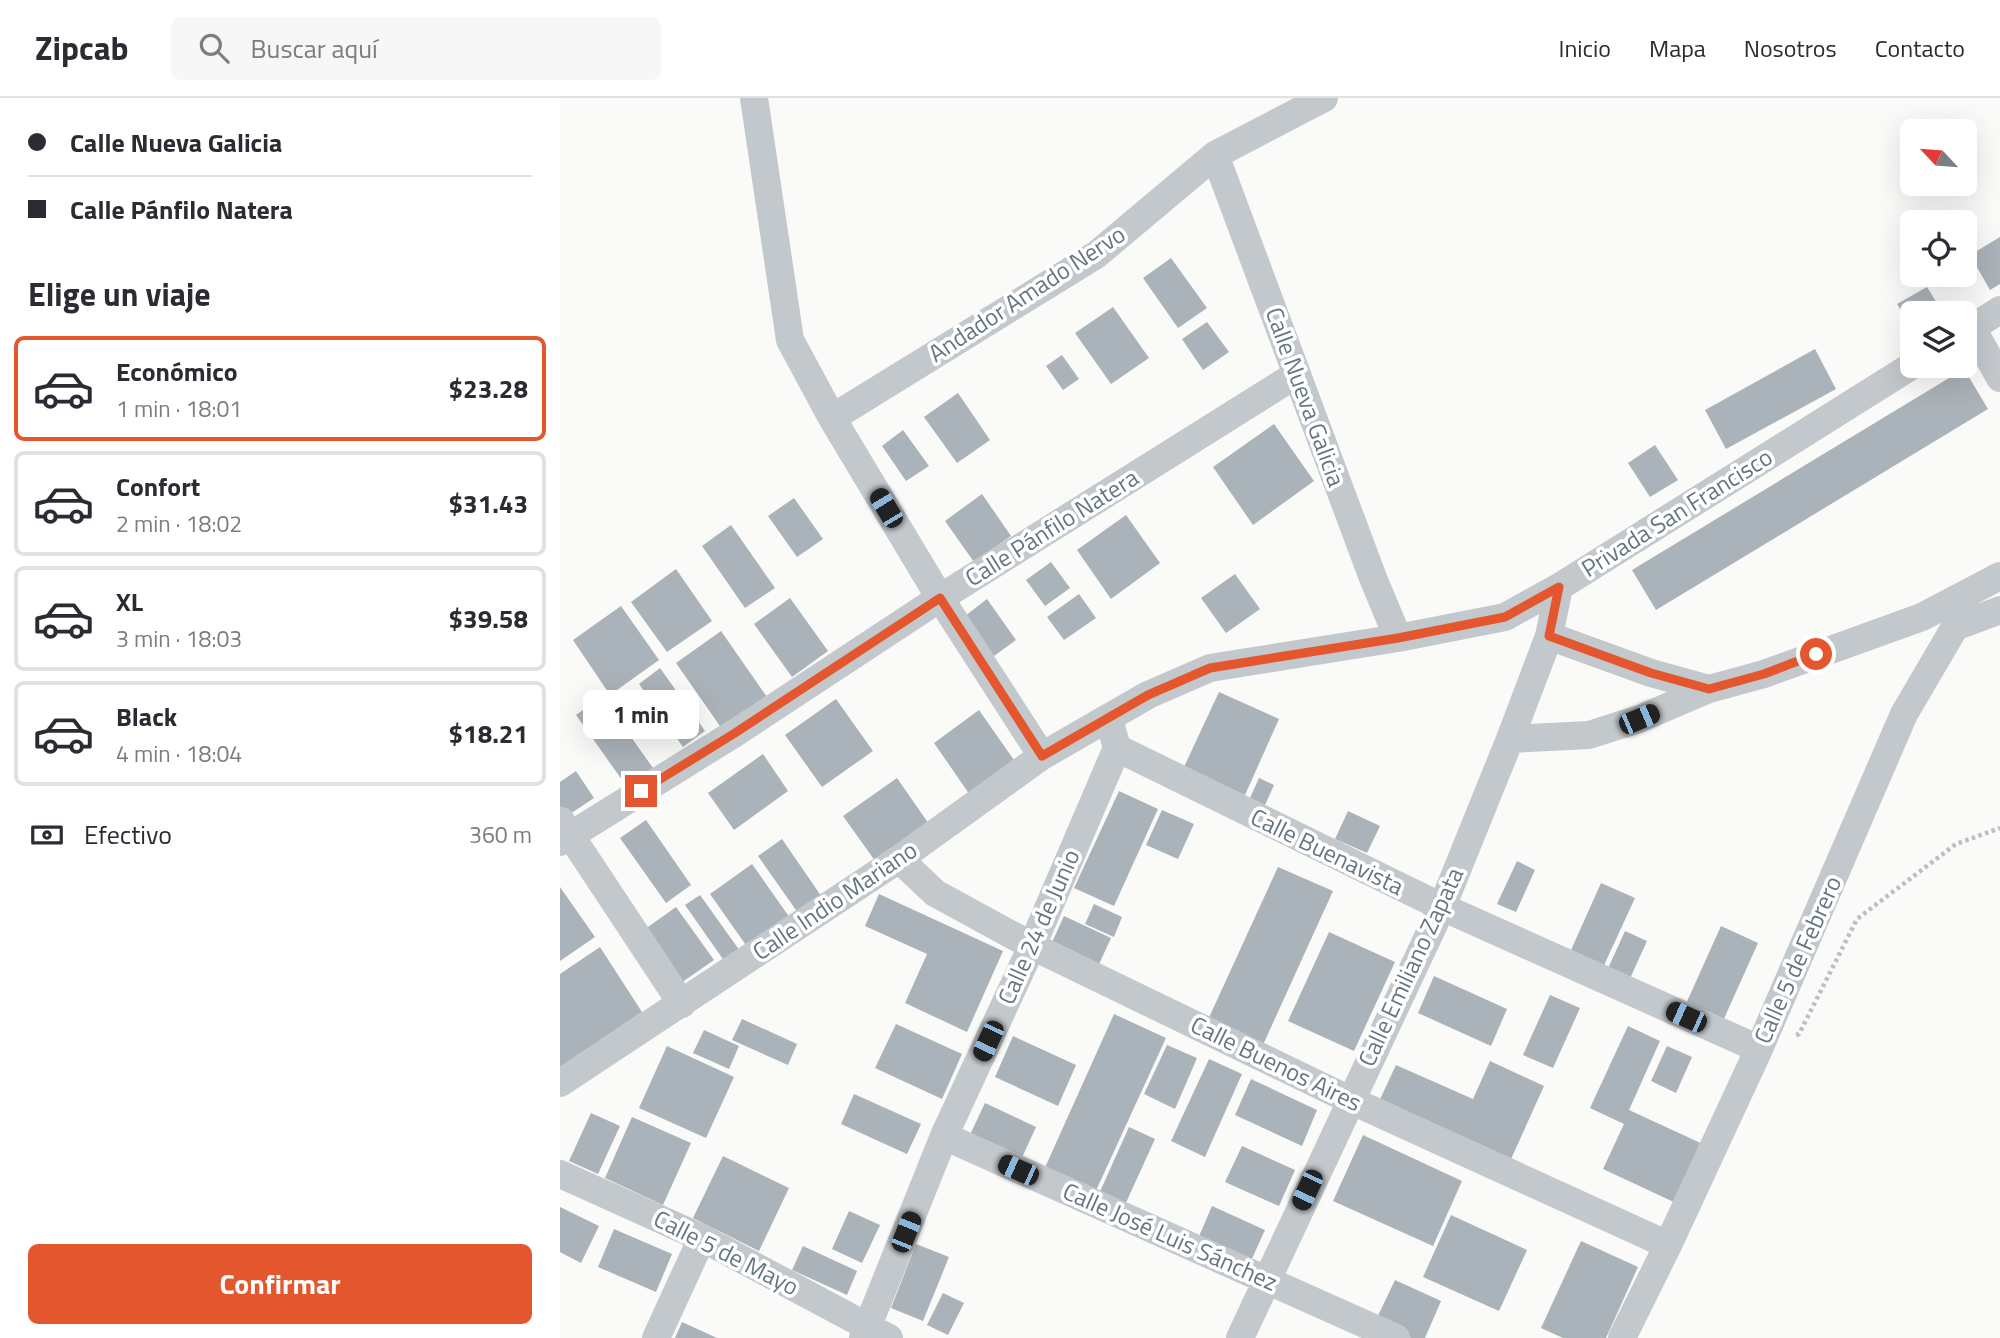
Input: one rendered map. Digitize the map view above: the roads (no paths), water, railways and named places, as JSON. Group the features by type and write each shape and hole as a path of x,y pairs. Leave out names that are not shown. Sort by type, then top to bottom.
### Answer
{"street":[{"path":"754,98 790,340 832,418 940,598 1042,756"},
{"name":"Andador Amado Nervo","path":"832,418 1096,255 1215,155 1324,98"},
{"name":"Calle Nueva Galicia","path":"1215,155 1373,578 1398,638"},
{"path":"1977,325 2000,310"},
{"path":"1977,342 2000,378"},
{"name":"Calle Pánfilo Natera","path":"563,832 735,733 940,598 1297,373"},
{"name":"Privada San Francisco","path":"1109,719 1148,695 1210,668 1398,638 1505,617 1559,587 1900,373"},
{"path":"1510,739 1589,735 1639,719 1709,689 1764,674 1922,617 2000,576"},
{"name":"Calle Emiliano Zapata","path":"1240,1338 1442,907 1549,636 1559,587"},
{"name":"Calle 5 de Febrero","path":"1622,1338 1759,1049 1904,714 1955,627 2000,610"},
{"path":"1549,636 1651,673 1709,689"},
{"path":"1109,719 1117,748"},
{"name":"Calle Indio Mariano","path":"560,1083 899,859 1042,756 1109,719"},
{"name":"Calle Buenavista","path":"1117,748 1442,907 1759,1049"},
{"name":"Calle 24 de Junio","path":"874,1334 944,1136 1032,946 1117,748"},
{"path":"563,832 682,1004"},
{"name":"Calle Buenos Aires","path":"899,859 935,893 1032,946 1350,1100 1668,1245"},
{"name":"Calle José Luis Sánchez","path":"944,1136 1396,1338"},
{"name":"Calle 5 de Mayo","path":"560,1174 702,1238 874,1334"},
{"path":"656,1338 702,1238"}]}
